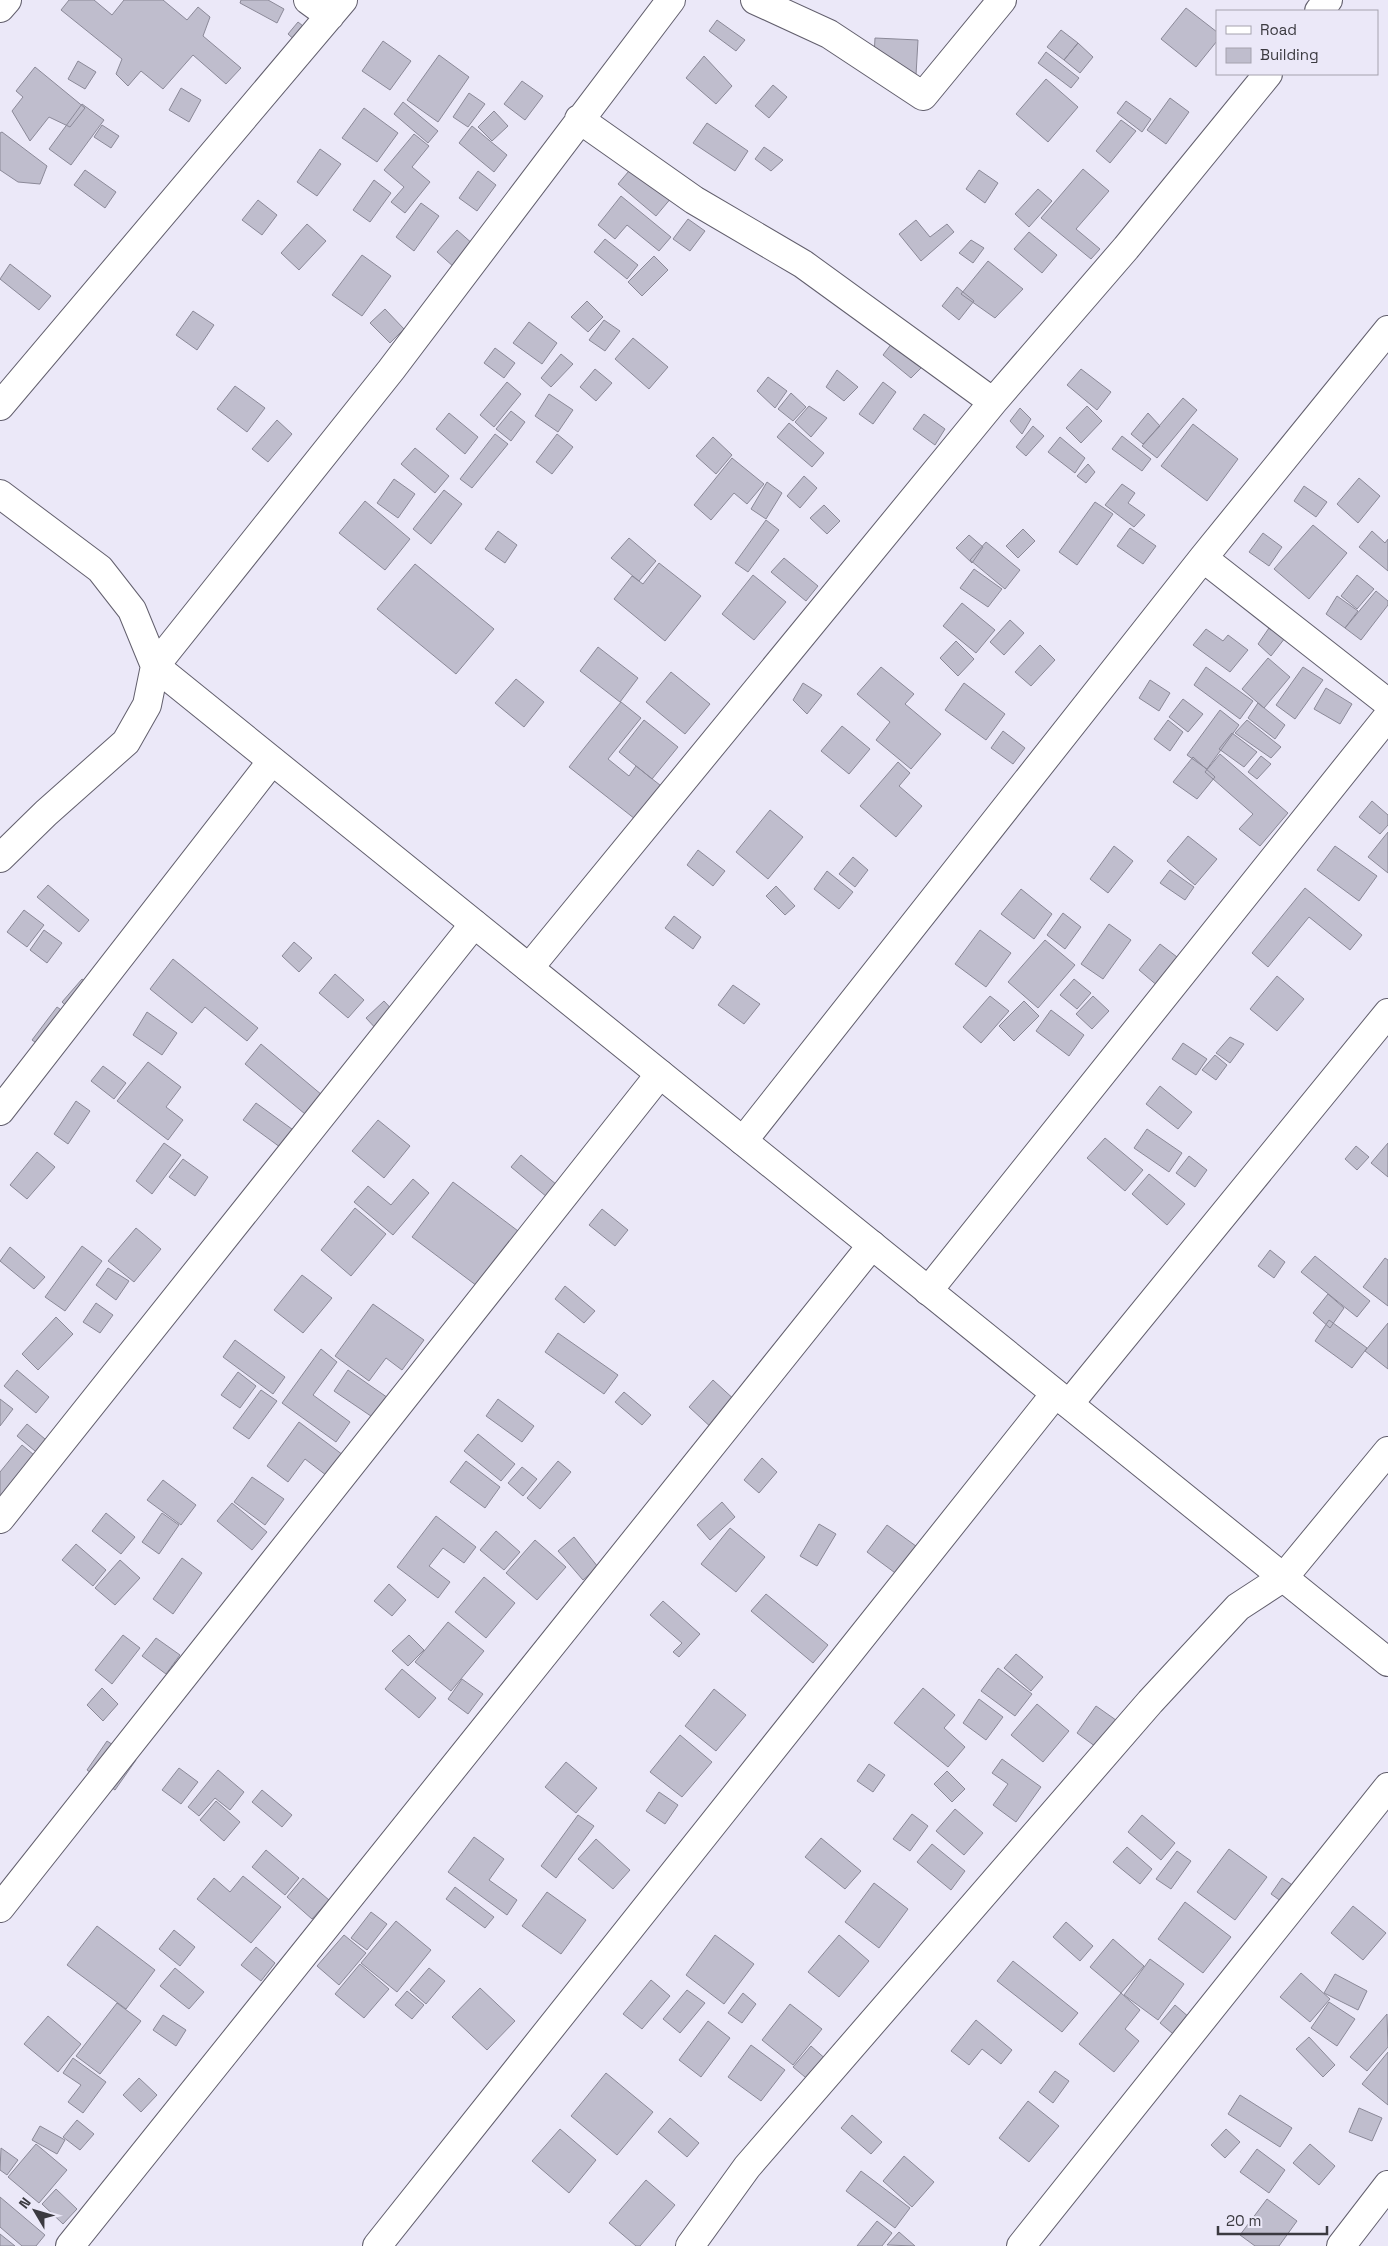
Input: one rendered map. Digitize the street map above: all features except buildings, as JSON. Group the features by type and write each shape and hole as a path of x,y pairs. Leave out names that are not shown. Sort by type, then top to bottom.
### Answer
{"street":[{"path":"0,8 7,0"},
{"path":"0,406 336,8 308,0"},
{"path":"0,858 46,813 126,742 147,706 155,666 390,370 671,0"},
{"path":"755,0 829,34 923,96 1002,0"},
{"path":"1320,10 1328,0"},
{"path":"529,968 993,402 1126,248 1267,75"},
{"path":"580,119 694,200 803,264 993,402"},
{"path":"743,1141 1204,558 1388,330"},
{"path":"0,494 100,569 132,610 155,666 1388,1662"},
{"path":"1204,558 1388,703"},
{"path":"928,1291 1388,716"},
{"path":"0,1111 272,761"},
{"path":"0,1519 474,924"},
{"path":"377,2246 1062,1399 1388,1013"},
{"path":"0,1908 660,1074"},
{"path":"70,2246 872,1245"},
{"path":"690,2246 747,2167 1150,1702 1238,1607 1284,1577 1388,1451"},
{"path":"1020,2246 1388,1787"},
{"path":"1340,2246 1388,2185"}]}
